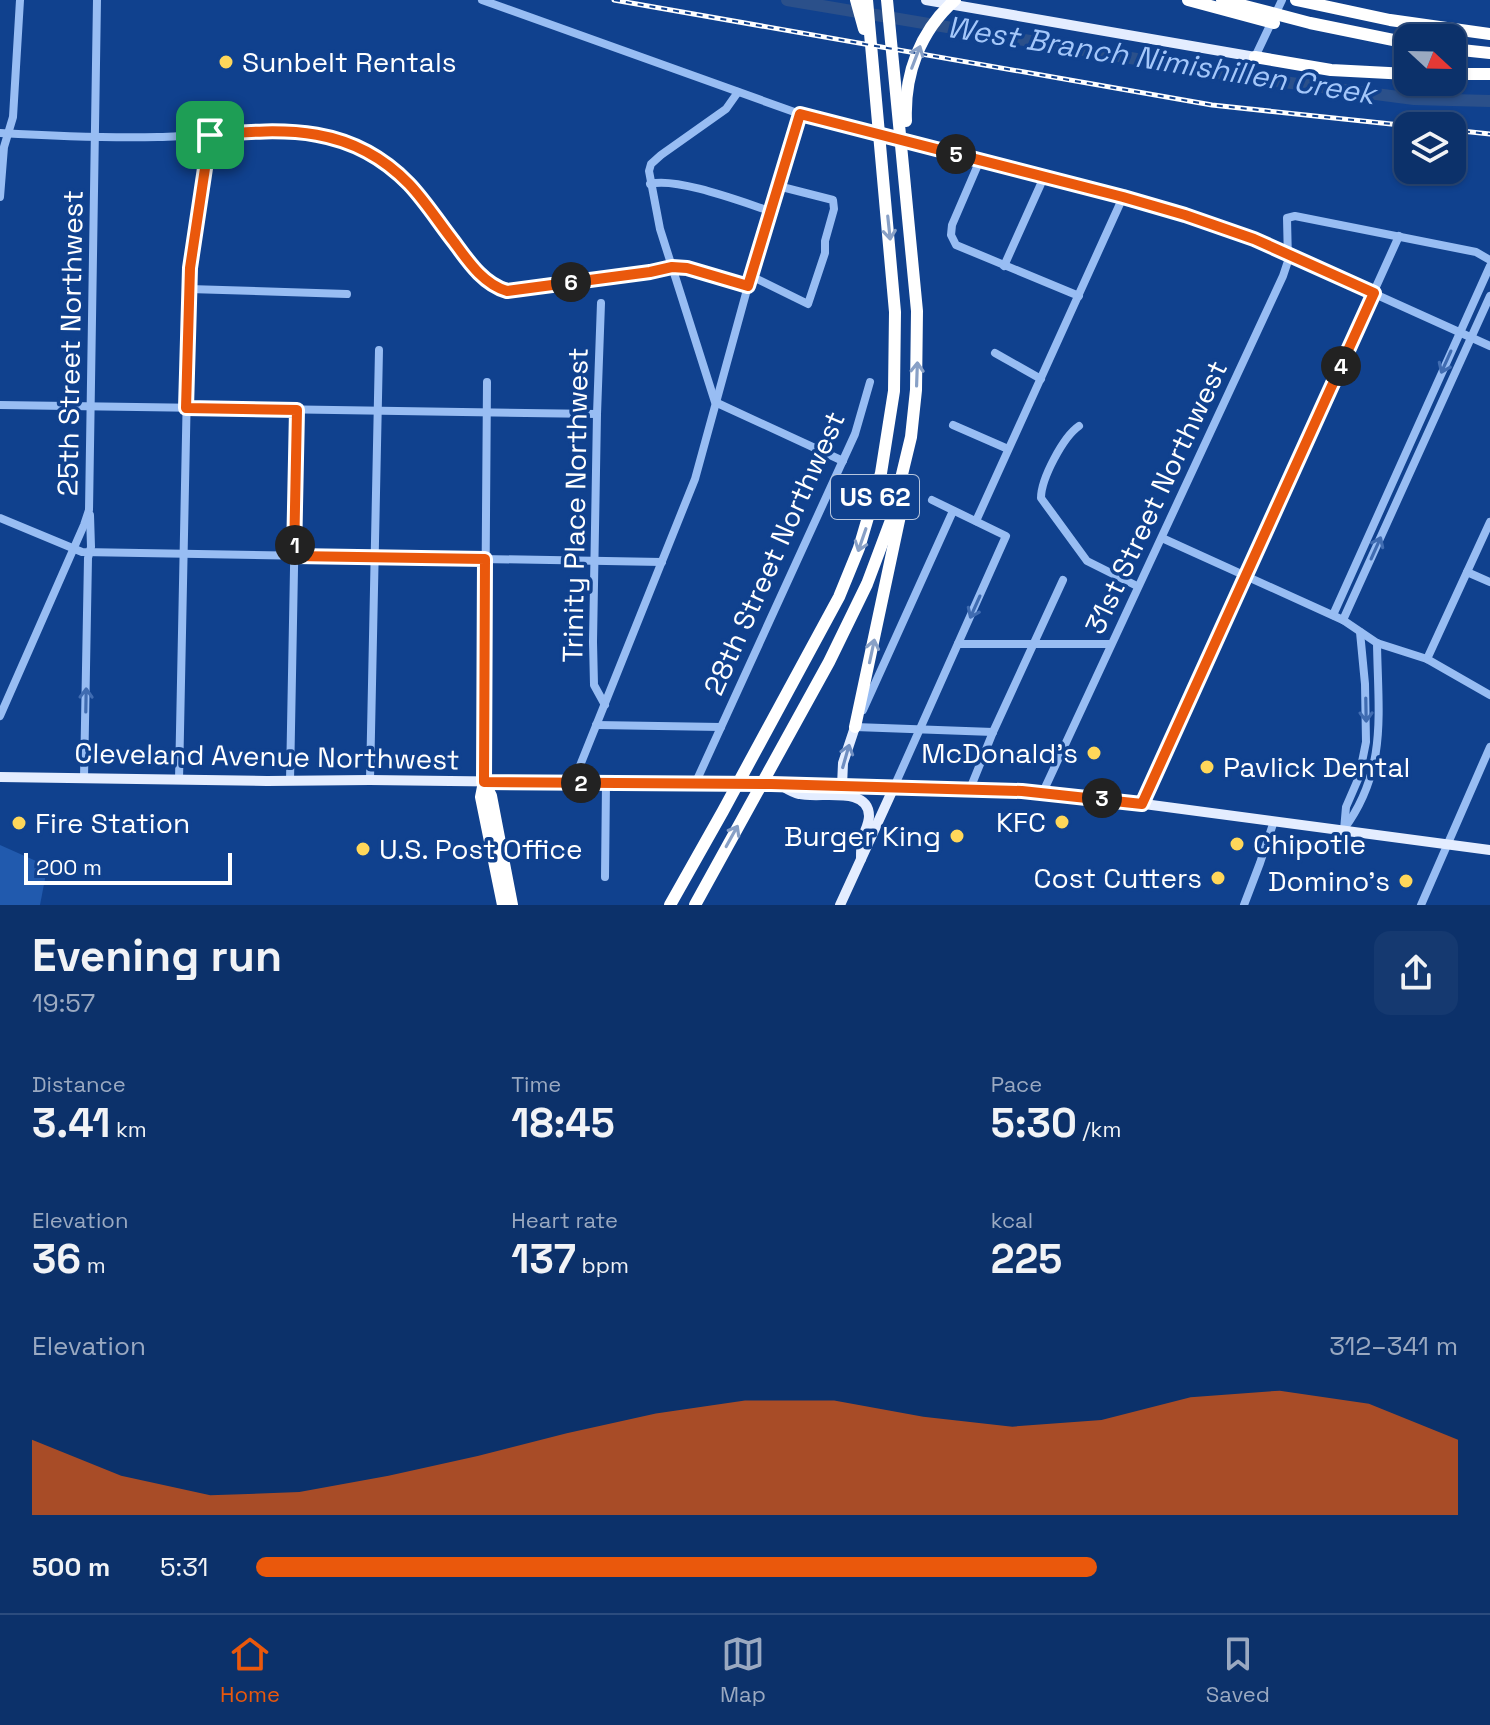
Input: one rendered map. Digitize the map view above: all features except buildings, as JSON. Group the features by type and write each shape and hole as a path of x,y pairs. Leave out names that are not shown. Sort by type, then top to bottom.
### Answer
{"highway":[{"path":"856,0 875,87"},
{"path":"867,0 875,87"},
{"path":"887,0 907,161"},
{"path":"907,161 906,105 912,66 929,29 955,0"},
{"path":"1188,0 1308,27 1394,40"},
{"path":"1222,0 1240,10"},
{"path":"1296,0 1390,20 1490,34"},
{"path":"1466,50 1490,53"},
{"path":"1255,57 1331,70 1394,73"},
{"path":"1466,74 1490,74"},
{"name":"US 62","path":"671,903 827,620 859,548 875,499 886,448 896,363 893,281 875,87"},
{"name":"US 62","path":"695,905 822,675 861,597 891,520 911,437 917,378 917,311 907,161"},
{"path":"855,727 904,494 911,437"},
{"path":"484,782 481,797 503,905"},
{"path":"484,782 491,796 512,905"}],"main road":[{"path":"926,0 1255,57"},
{"path":"842,786 842,765 855,727"},
{"name":"Cleveland Avenue Northwest","path":"0,777 776,784 1043,792 1490,850"},
{"path":"776,784 797,794 862,799 868,807 869,817 862,840 861,859"},
{"path":"840,905 894,787"}],"street":[{"path":"0,197 4,134 13,117 20,0"},
{"name":"25th Street Northwest","path":"0,716 89,510 97,0"},
{"path":"482,0 800,114 1123,197 1215,225 1490,346"},
{"path":"1255,57 1282,0"},
{"path":"738,92 726,109 651,164 650,184 660,229 715,402 843,461"},
{"path":"573,783 695,479 800,114"},
{"path":"4,134 137,138 273,131 330,137 364,150 390,167 410,185 473,267 488,282 507,291 672,267 750,281 808,304 825,253 833,200 778,186"},
{"path":"179,780 190,268 210,135"},
{"path":"980,160 952,225 951,235 956,245 1079,296"},
{"path":"1004,266 1044,177"},
{"path":"650,184 677,184 770,211"},
{"path":"976,521 1123,197"},
{"name":"31st Street Northwest","path":"1043,792 1283,276 1288,255 1288,216 1399,236"},
{"path":"1142,804 1399,236 1476,252 1490,263 1333,615"},
{"path":"189,289 347,294"},
{"path":"1343,620 1490,296"},
{"name":"Trinity Place Northwest","path":"601,303 594,685 605,705"},
{"path":"370,780 379,350"},
{"path":"995,353 1041,379"},
{"path":"484,782 487,382"},
{"name":"28th Street Northwest","path":"695,784 855,434 870,382"},
{"path":"0,405 597,414"},
{"path":"290,781 297,410"},
{"path":"953,425 1008,449"},
{"path":"1079,426 1069,433 1053,464 1041,498 1087,561 1137,586"},
{"path":"894,787 1006,536 932,500"},
{"path":"84,778 89,510"},
{"path":"953,511 855,727 993,732"},
{"path":"0,518 73,550 89,553 662,562"},
{"path":"1427,659 1490,522"},
{"path":"1162,538 1333,615 1377,643 1427,659 1490,695"},
{"path":"1467,572 1490,582"},
{"path":"970,789 1063,580"},
{"path":"1344,830 1346,807 1362,765 1366,724 1360,632"},
{"path":"1344,830 1358,811 1375,767 1378,745 1377,643"},
{"path":"958,644 1110,644"},
{"path":"596,725 721,727"},
{"path":"1421,905 1490,747"},
{"path":"1362,765 1375,767"},
{"path":"605,877 606,783"},
{"path":"1244,905 1274,821"}],"shaded area":[{"path":"0,845 45,865 40,905 0,905"}],"waterway":[{"name":"West Branch Nimishillen Creek","path":"787,0 1237,76 1414,99 1490,101"}],"railway":[{"path":"614,0 1212,105 1394,124"},
{"path":"1466,131 1490,134"}],"place":[{"name":"Sunbelt Rentals","path":"226,62"},
{"name":"McDonald's","path":"1094,753"},
{"name":"Pavlick Dental","path":"1207,767"},
{"name":"KFC","path":"1062,822"},
{"name":"Fire Station","path":"19,823"},
{"name":"Burger King","path":"957,836"},
{"name":"Chipotle","path":"1237,844"},
{"name":"U.S. Post Office","path":"363,849"},
{"name":"Cost Cutters","path":"1218,878"},
{"name":"Domino's","path":"1406,881"}],"route":[{"path":"800,114 1185,215 1254,239 1374,293 1142,804 1022,791 771,784 484,782 485,559 294,556 297,410 186,408 190,268 210,135 304,132 330,137 364,150 410,185 473,267 488,282 507,291 672,267 691,269 748,286 800,114"}]}
